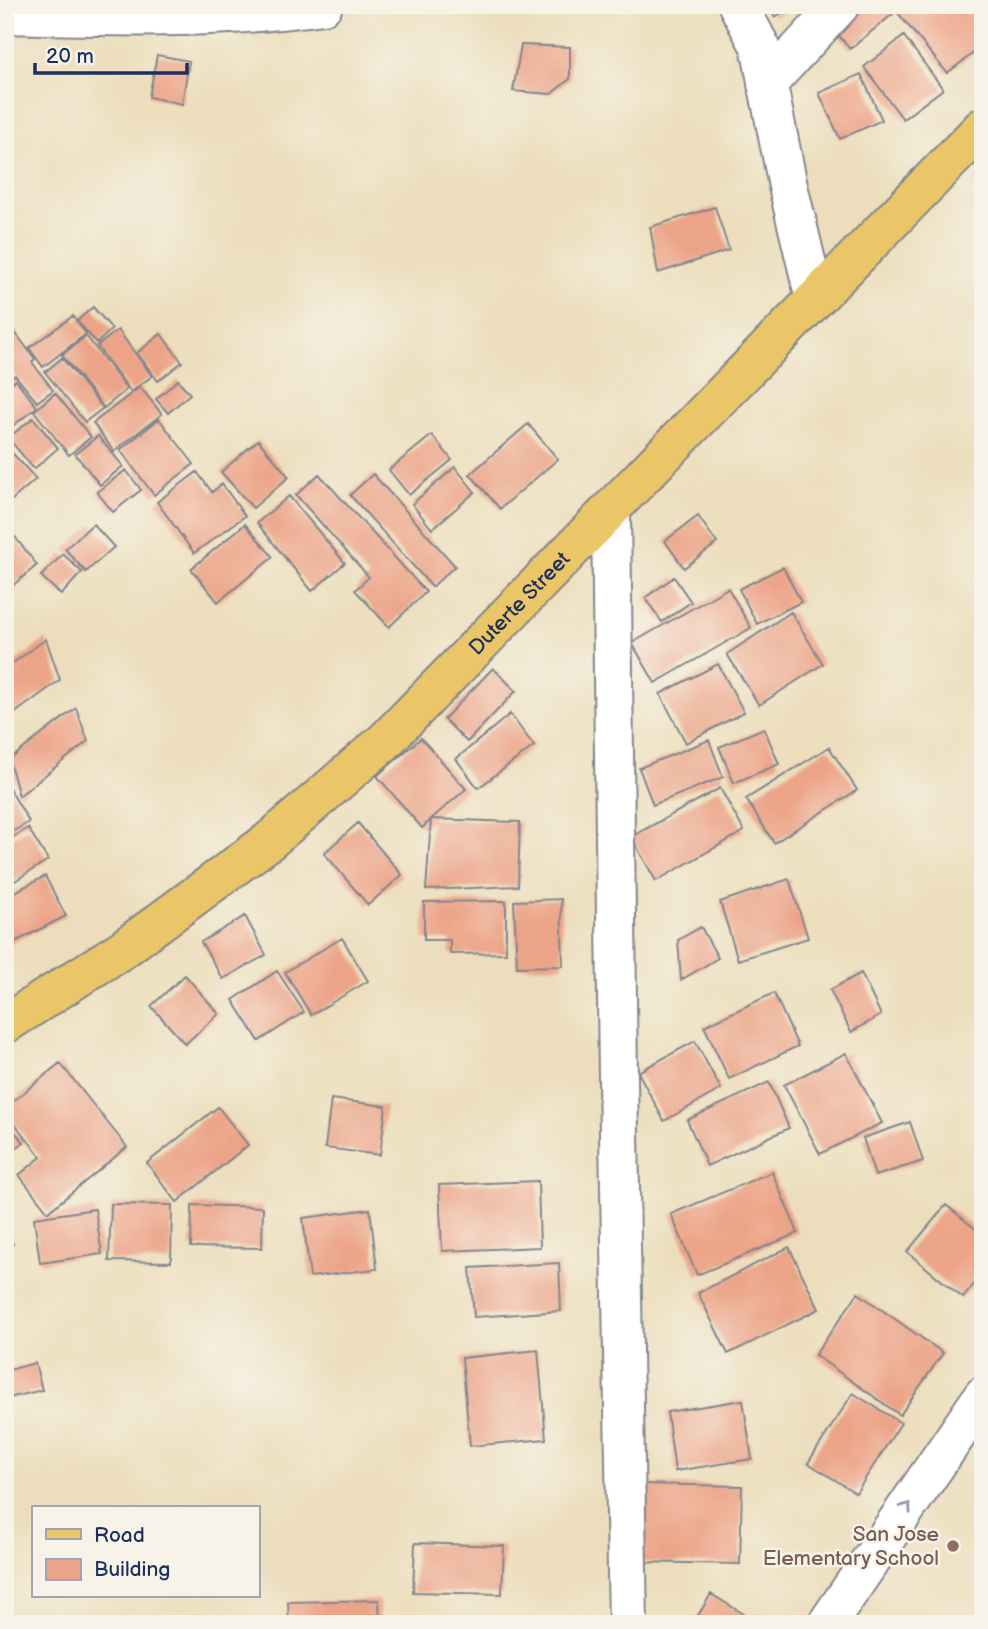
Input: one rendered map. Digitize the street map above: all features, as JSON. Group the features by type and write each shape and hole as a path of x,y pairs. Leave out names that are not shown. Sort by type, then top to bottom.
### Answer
{"main road":[{"name":"Duterte Street","path":"5,1024 123,949 268,842 386,741 983,127"}],"street":[{"path":"5,14 291,10 323,5"},
{"path":"738,5 760,46 815,299"},
{"path":"766,83 841,5"},
{"path":"611,510 628,1624"},
{"path":"827,1624 983,1396"}],"building":[{"path":"767,5 793,5 775,17"},
{"path":"813,5 888,5 894,13 850,49"},
{"path":"907,5 983,5 983,46 947,73 898,13"},
{"path":"904,36 943,89 903,119 864,67"},
{"path":"521,45 570,47 570,79 551,94 513,91"},
{"path":"157,55 189,61 182,104 149,97"},
{"path":"861,74 882,120 840,139 819,93"},
{"path":"715,207 729,250 658,273 650,227"},
{"path":"93,307 112,329 97,343 77,321"},
{"path":"73,316 86,334 43,367 29,348"},
{"path":"5,319 35,359 32,362 53,390 37,402 15,375 5,382"},
{"path":"118,330 152,376 131,392 97,346"},
{"path":"161,334 182,362 158,381 137,353"},
{"path":"86,336 127,389 104,408 62,355"},
{"path":"62,358 103,408 85,422 45,372"},
{"path":"16,380 37,407 5,432 5,388"},
{"path":"178,380 190,394 168,413 156,399"},
{"path":"140,387 162,414 114,451 93,423"},
{"path":"55,393 91,437 69,455 34,411"},
{"path":"33,418 58,448 34,469 8,438"},
{"path":"159,419 194,464 154,495 120,450"},
{"path":"528,424 558,459 500,509 470,474"},
{"path":"432,435 452,460 409,495 389,470"},
{"path":"98,436 123,466 100,485 75,454"},
{"path":"258,440 289,477 253,508 221,472"},
{"path":"5,445 36,479 5,506"},
{"path":"455,467 475,492 432,529 412,504"},
{"path":"126,470 141,490 113,512 97,492"},
{"path":"197,472 212,492 222,484 245,516 194,553 157,502"},
{"path":"319,474 426,592 389,627 355,590 369,577 296,495"},
{"path":"373,474 455,566 432,587 350,495"},
{"path":"289,496 345,563 312,591 257,523"},
{"path":"698,516 717,543 684,568 665,541"},
{"path":"93,524 114,547 86,572 65,549"},
{"path":"245,524 273,557 218,602 191,569"},
{"path":"8,528 37,565 5,592 5,530"},
{"path":"63,554 82,572 61,595 41,576"},
{"path":"783,567 801,602 757,624 739,589"},
{"path":"674,577 691,602 662,622 645,598"},
{"path":"728,588 751,628 655,683 632,643"},
{"path":"791,612 823,664 759,705 727,654"},
{"path":"46,639 60,680 15,713 5,692 5,669"},
{"path":"718,664 744,712 686,743 660,694"},
{"path":"493,668 516,691 467,742 444,719"},
{"path":"76,708 88,741 19,796 9,760"},
{"path":"510,714 534,746 478,788 456,759"},
{"path":"764,728 779,764 734,783 719,747"},
{"path":"421,738 466,789 431,819 520,822 518,886 426,890 431,820 422,828 377,776"},
{"path":"709,740 723,777 653,805 639,768"},
{"path":"829,747 857,790 774,843 746,799"},
{"path":"5,781 29,822 5,836"},
{"path":"720,788 744,831 656,881 631,837"},
{"path":"358,823 402,875 368,905 324,853"},
{"path":"28,828 48,860 7,886 5,842"},
{"path":"45,876 66,916 5,947 5,897"},
{"path":"789,879 808,938 738,960 720,902"},
{"path":"561,899 563,966 517,967 514,901"},
{"path":"506,901 506,953 450,954 450,940 424,940 424,902"},
{"path":"245,916 266,955 223,979 201,942"},
{"path":"701,927 718,958 681,980 678,940"},
{"path":"342,938 368,981 311,1015 285,972"},
{"path":"277,971 304,1012 259,1041 233,1000"},
{"path":"861,973 881,1015 851,1032 830,990"},
{"path":"185,975 219,1014 185,1044 151,1006"},
{"path":"774,993 798,1046 729,1079 704,1026"},
{"path":"695,1041 721,1089 664,1121 638,1072"},
{"path":"846,1053 882,1123 820,1154 784,1085"},
{"path":"60,1063 127,1147 48,1212 19,1175 41,1157 5,1112 5,1108"},
{"path":"769,1082 789,1128 707,1166 687,1120"},
{"path":"331,1099 386,1106 380,1155 325,1148"},
{"path":"218,1107 248,1145 177,1202 147,1163"},
{"path":"5,1121 24,1142 5,1158"},
{"path":"910,1122 923,1161 875,1176 863,1138"},
{"path":"772,1172 798,1233 697,1275 671,1214"},
{"path":"538,1181 540,1247 442,1251 439,1185"},
{"path":"111,1204 172,1205 171,1262 109,1261"},
{"path":"192,1205 263,1207 262,1248 191,1247"},
{"path":"946,1205 983,1235 983,1273 963,1298 907,1252"},
{"path":"95,1209 102,1254 40,1263 34,1218"},
{"path":"370,1209 377,1269 310,1277 303,1218"},
{"path":"5,1225 13,1244 5,1247"},
{"path":"789,1247 819,1309 728,1354 698,1293"},
{"path":"559,1263 561,1311 474,1317 470,1268"},
{"path":"858,1293 943,1353 900,1415 815,1355"},
{"path":"538,1350 546,1439 470,1446 462,1358"},
{"path":"35,1363 42,1390 5,1399 5,1371"},
{"path":"853,1393 901,1423 856,1493 808,1463"},
{"path":"743,1400 752,1459 675,1471 667,1412"},
{"path":"636,1484 742,1486 740,1564 633,1562"},
{"path":"415,1543 504,1546 502,1594 413,1592"},
{"path":"711,1594 760,1624 693,1624"},
{"path":"379,1600 380,1624 289,1624 288,1602"}],"place":[{"name":"San Jose Elementary School","path":"953,1546"}]}
